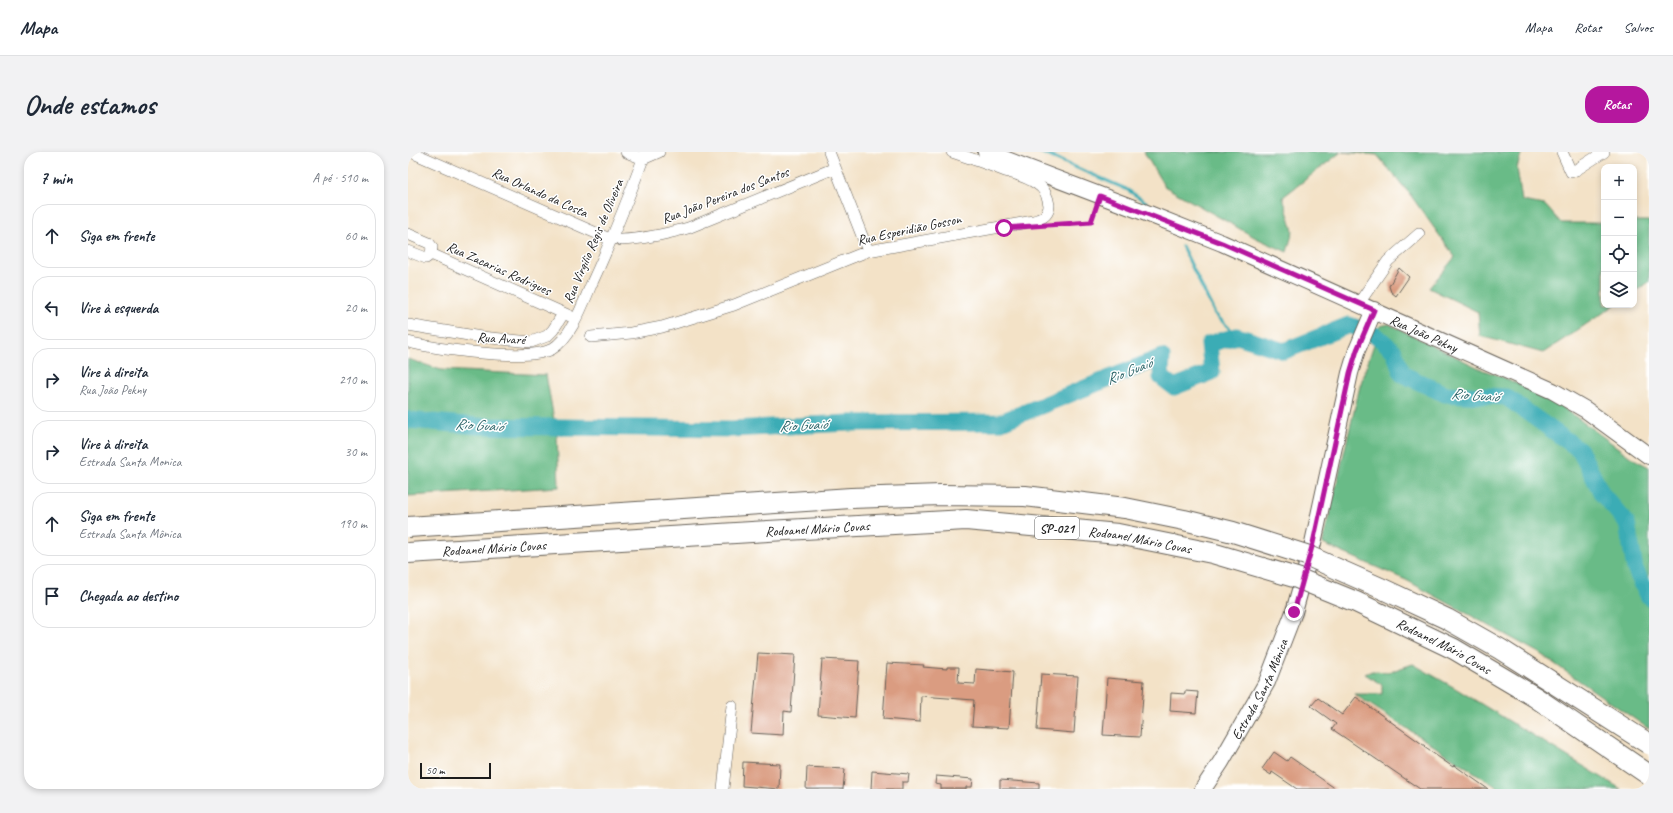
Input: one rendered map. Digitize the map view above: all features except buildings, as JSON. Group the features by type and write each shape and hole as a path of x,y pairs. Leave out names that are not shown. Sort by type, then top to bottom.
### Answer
{"highway":[{"name":"Rodoanel Mário Covas","path":"408,527 851,498 941,495 1025,496 1125,508 1233,532 1306,555 1385,590 1447,619 1500,649 1649,744"},
{"name":"Rodoanel Mário Covas","path":"408,553 966,520 1118,534 1212,553 1297,578 1356,602 1454,649 1535,697 1649,775"}],"main road":[{"name":"Rua João Pekny","path":"986,152 1222,243 1359,303 1372,315 1553,391 1586,410 1649,456"},
{"name":"Estrada Santa Mônica","path":"1203,789 1221,762 1267,682 1294,612 1313,543 1348,380 1357,350 1372,315"}],"street":[{"name":"Rua Orlando da Costa","path":"411,152 617,240"},
{"path":"626,152 644,156 659,152"},
{"path":"829,152 868,251"},
{"name":"Rua Esperidião Gosson","path":"591,337 631,333 662,327 734,305 868,251 1034,221 1043,218 1047,214 1049,206 1047,197 1037,183 952,152"},
{"path":"1562,152 1571,172 1604,152"},
{"name":"Rua Virgilio Regis de Oliveira","path":"576,318 617,240 644,156"},
{"name":"Rua João Pereira dos Santos","path":"617,240 642,239 688,228 835,168"},
{"path":"408,234 429,243 432,247 429,257 423,258 408,251"},
{"path":"1359,303 1388,261 1419,234"},
{"name":"Rua Zacarias Rodrigues","path":"431,254 563,314 576,318"},
{"path":"408,325 481,337 531,342 547,336 553,330 563,314"},
{"name":"Rua Avaré","path":"408,342 462,351 533,355 553,349 564,338 576,318"},
{"path":"723,789 732,706"}],"path":[{"path":"1052,225 1091,222 1100,196"}],"green space":[{"path":"1144,152 1341,152 1283,197 1293,231 1287,252 1256,238 1164,186"},
{"path":"1342,152 1522,152 1517,168 1522,201 1545,205 1561,223 1601,223 1601,308 1610,308 1543,353 1480,336 1478,312 1429,288 1455,257 1409,193 1377,155"},
{"path":"1637,221 1649,221 1649,282 1637,290"},
{"path":"1389,324 1483,370 1550,398 1632,458 1649,467 1649,729 1539,653 1406,580 1323,544 1360,386 1380,326"},
{"path":"408,359 441,370 546,375 557,436 559,487 408,496"},
{"path":"1413,664 1621,789 1500,789 1354,694 1382,694 1382,685 1365,674 1372,671 1389,672"}],"waterway":[{"path":"1040,152 1126,189 1146,202"},
{"path":"1182,246 1215,314 1237,336"},
{"name":"Rio Guaió","path":"408,420 478,426 732,429 848,423 1001,422 1162,357 1161,377 1174,387 1212,372 1209,344 1237,336 1284,351 1349,325 1377,336 1394,351 1402,374 1445,394 1506,397 1580,450 1602,494 1627,523 1635,569 1649,597"}],"route":[{"path":"1004,228 1091,222 1100,196 1222,243 1374,310 1357,350 1350,373 1313,543 1294,612"}]}
